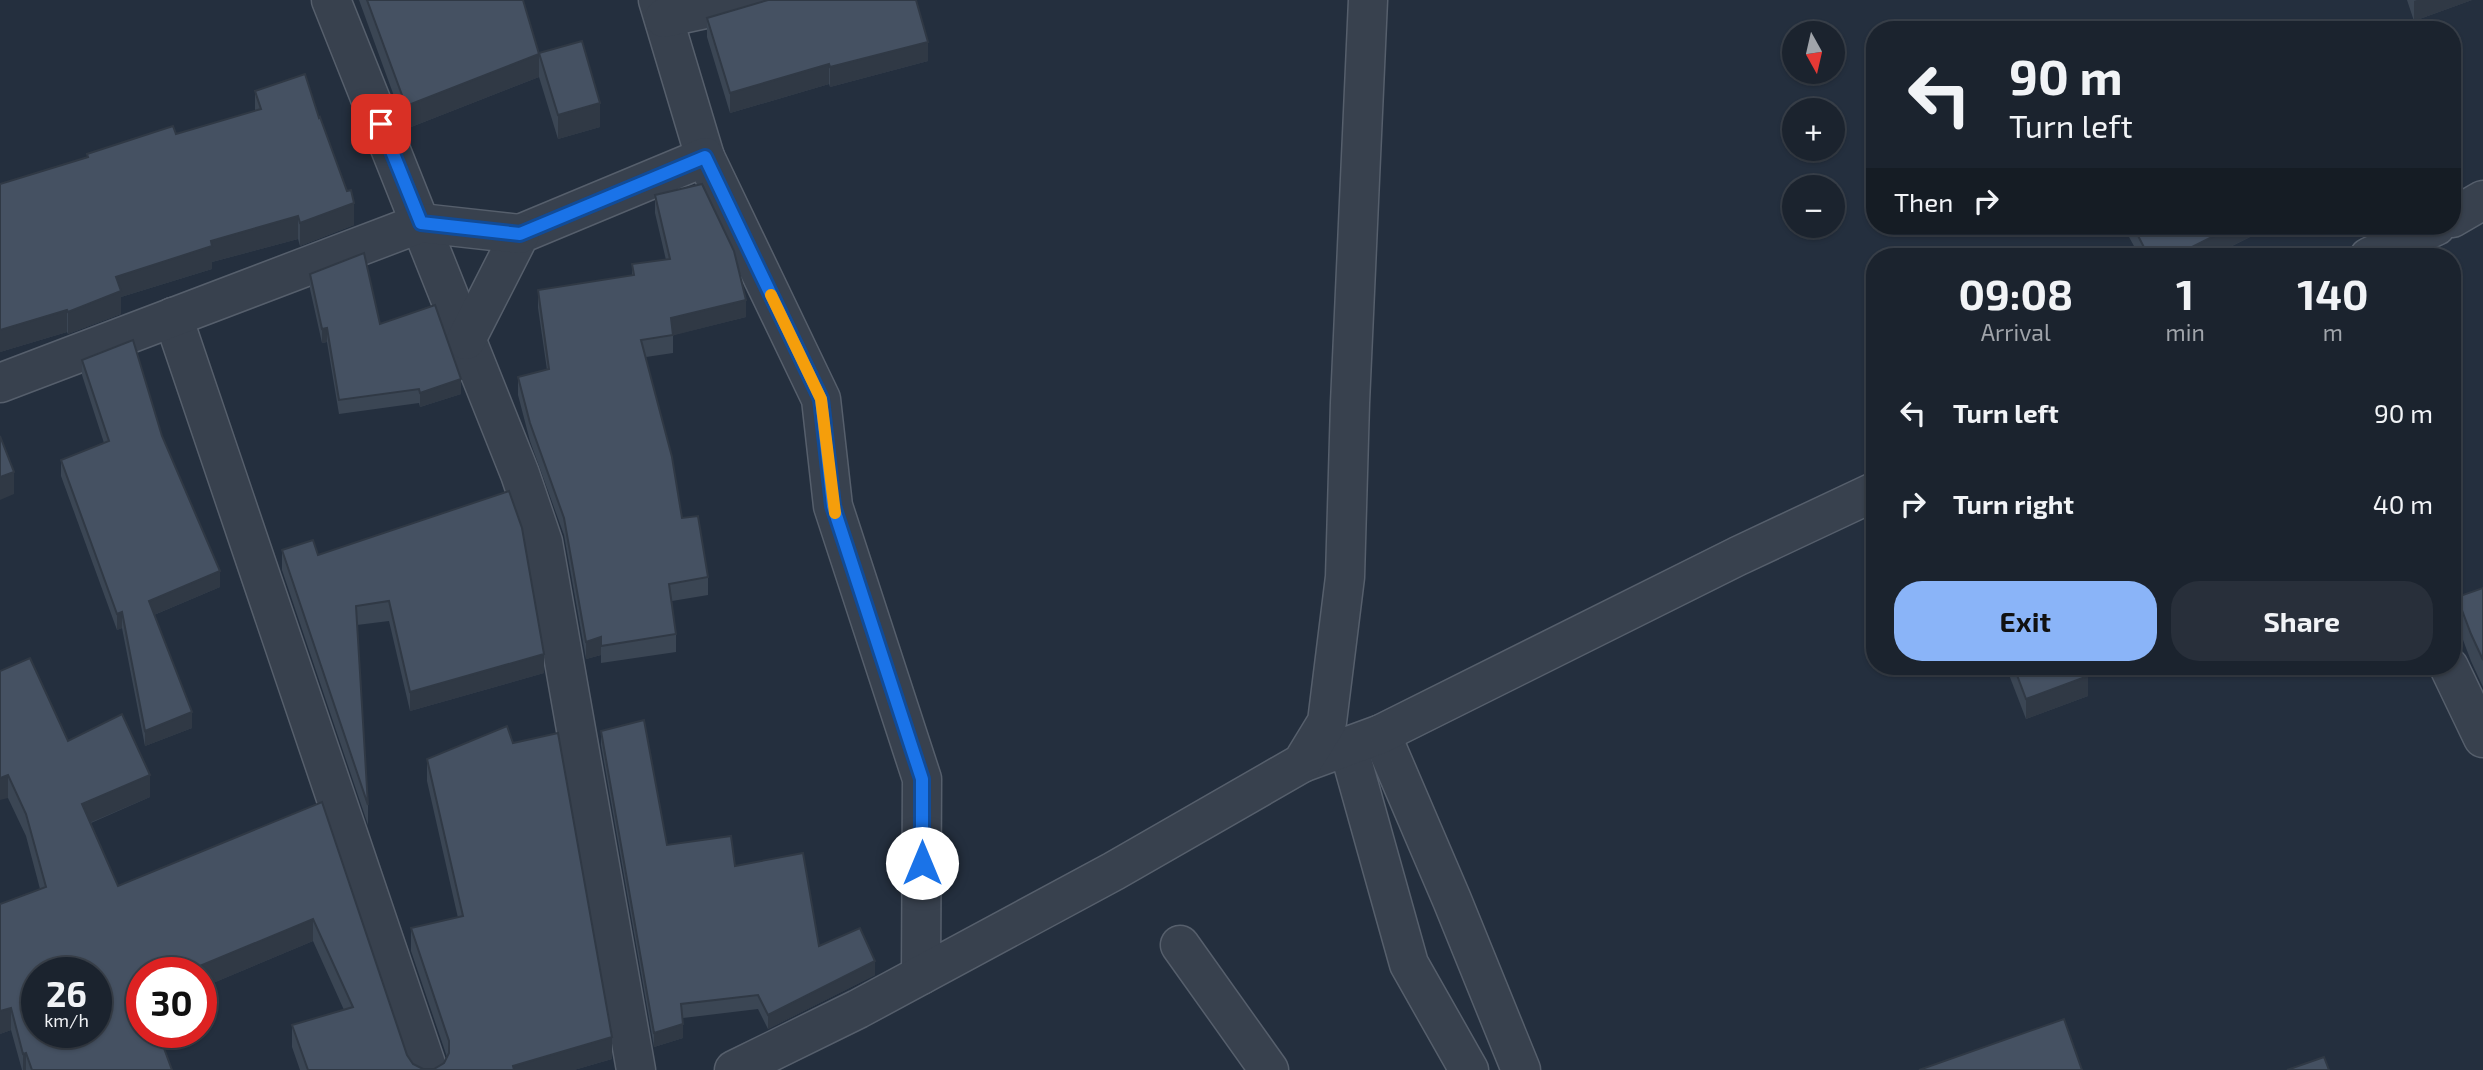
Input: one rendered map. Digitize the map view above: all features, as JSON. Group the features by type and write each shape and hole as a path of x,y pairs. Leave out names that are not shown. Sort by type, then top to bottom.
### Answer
{"street":[{"path":"331,0 520,474 542,542 636,1070"},
{"path":"747,0 661,9 705,157 821,399 833,506 922,779 921,975"},
{"path":"1302,763 1327,722 1345,577 1368,0"},
{"path":"0,383 421,223 520,234 705,157"},
{"path":"2461,213 2483,200"},
{"path":"466,341 520,234"},
{"path":"2388,248 2417,235"},
{"path":"173,317 428,1070"},
{"path":"734,1070 858,1009 1115,871 1302,763 1364,740 1866,496"},
{"path":"2453,675 2483,738"},
{"path":"1364,740 1409,964 1469,1070"},
{"path":"1364,740 1452,900 1521,1070"},
{"path":"1180,945 1269,1070"}],"building":[{"path":"367,0 523,0 539,54 406,106"},
{"path":"768,0 916,0 928,42 830,67 829,64 730,93 707,18"},
{"path":"582,41 600,103 558,115 539,53"},
{"path":"305,74 319,118 347,191 351,190 354,203 300,223 298,216 211,241 212,246 116,277 121,291 68,312 67,310 0,330 0,184 88,157 87,154 173,126 176,134 261,109 255,91"},
{"path":"702,184 734,251 746,300 671,318 673,335 641,340 672,457 682,518 698,516 708,577 669,584 676,634 601,646 601,637 586,642 564,518 530,423 518,377 549,369 538,290 634,275 632,264 670,259 655,195"},
{"path":"2138,235 2216,235 2190,248 2144,248"},
{"path":"364,253 380,324 435,305 461,379 420,393 419,389 339,400 327,328 322,329 310,274"},
{"path":"133,340 162,436 220,571 149,601 192,712 145,731 122,612 117,614 61,460 109,441 82,360"},
{"path":"0,436 14,472 0,477"},
{"path":"509,491 522,528 544,654 410,692 389,601 356,606 368,805 282,550 313,540 318,555"},
{"path":"2483,588 2483,660 2461,608 2461,596"},
{"path":"30,658 68,741 122,714 150,775 82,804 118,886 322,802 407,1055 413,1064 423,1069 434,1069 444,1063 449,1053 449,1041 411,928 463,916 427,759 507,726 513,743 558,733 612,1037 513,1066 514,1070 308,1070 292,1025 353,1007 313,919 217,959 126,957 126,1048 164,1048 172,1070 32,1070 21,1048 112,1048 112,957 21,957 21,1046 11,1008 0,1011 0,904 46,887 26,814 8,775 0,778 0,671"},
{"path":"2017,675 2088,676 2026,699"},
{"path":"644,720 667,845 731,836 735,866 803,853 819,946 860,928 875,961 768,1015 758,995 681,1004 683,1024 654,1033 601,731"},
{"path":"2064,1019 2082,1070 1919,1070"},
{"path":"2324,1057 2329,1070 2287,1070"}],"slow traffic":[{"path":"771,295 821,399 835,513"}],"route":[{"path":"381,124 421,223 520,234 705,157 821,399 833,506 922,779 922,863"}]}
